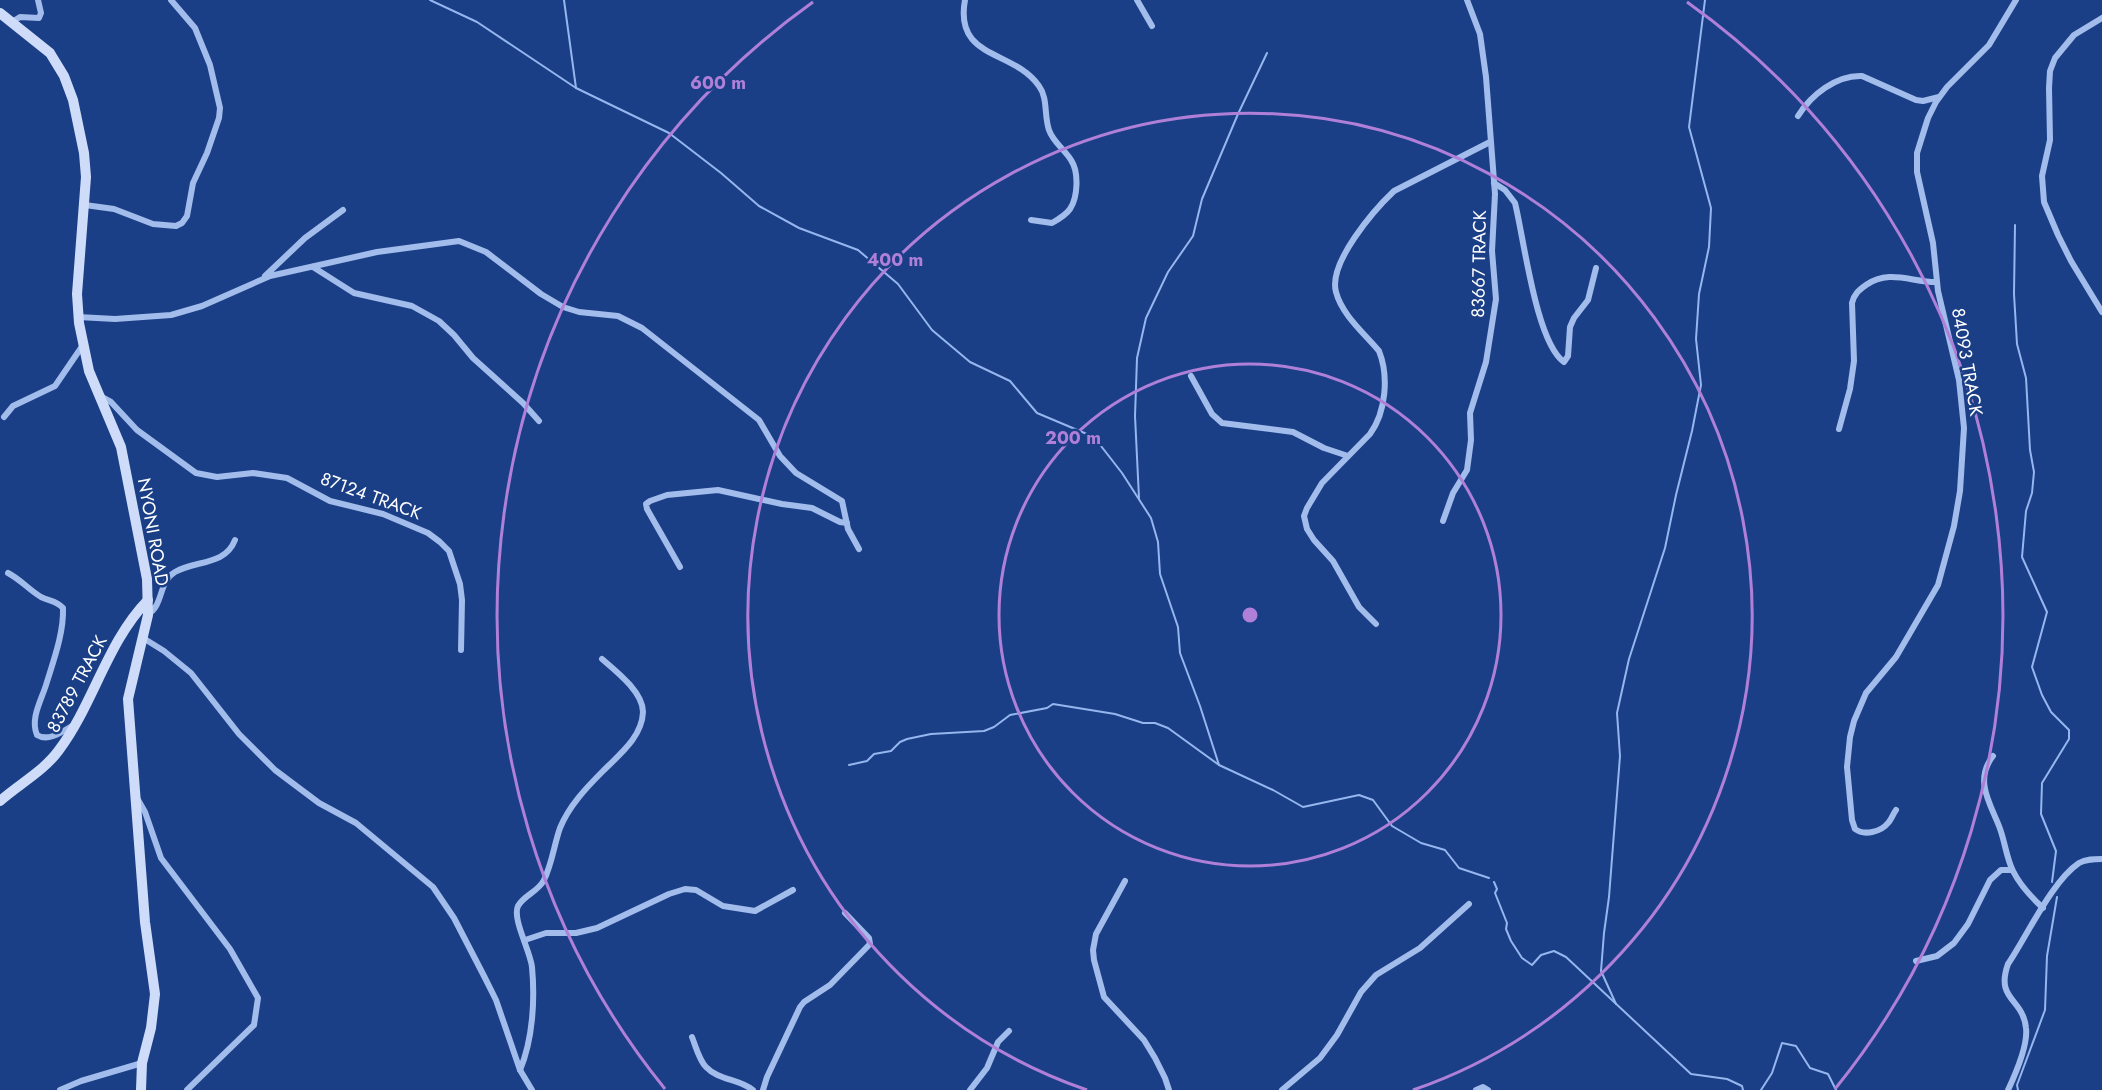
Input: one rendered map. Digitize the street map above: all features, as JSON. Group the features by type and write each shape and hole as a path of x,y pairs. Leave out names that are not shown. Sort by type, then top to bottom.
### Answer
{"street":[{"path":"12,22 20,17 39,18 41,13 38,0"},
{"path":"85,205 114,209 153,225 179,225 187,216 193,183 211,144 220,108 210,65 201,41 190,20 171,0"},
{"path":"965,0 963,20 966,32 976,43 1018,67 1041,87 1050,133 1074,165 1075,193 1068,212 1052,223 1031,220"},
{"path":"1137,0 1152,26"},
{"name":"83667 TRACK","path":"1443,521 1451,498 1467,470 1471,440 1470,413 1486,362 1496,299 1492,251 1494,183 1483,48 1467,0"},
{"name":"84093 TRACK","path":"1896,810 1886,826 1863,833 1854,826 1846,767 1850,737 1866,693 1896,657 1938,585 1954,526 1960,491 1964,428 1959,380 1936,282 1933,243 1916,163 1928,118 1939,97 1989,45 2016,0"},
{"name":"NYONI ROAD","path":"0,13 50,52 64,76 73,100 84,153 86,177 77,294 78,317 89,371 121,447 141,542 148,615 128,699 145,922 155,994 154,1013 142,1063 141,1090"},
{"path":"2102,18 2073,35 2055,58 2050,71 2050,140 2042,176 2044,202 2058,234 2071,261 2102,312"},
{"path":"1798,116 1821,90 1846,78 1856,76 1862,76 1916,100 1923,101 1939,97"},
{"path":"1376,624 1359,607 1339,571 1314,540 1305,523 1306,508 1314,494 1376,425 1383,403 1384,370 1379,351 1348,315 1336,294 1334,284 1336,270 1372,216 1394,191 1490,142"},
{"path":"1494,183 1505,190 1515,203 1540,322 1554,350 1564,362 1568,356 1570,327 1588,300 1596,268"},
{"path":"262,278 305,238 342,210"},
{"path":"78,317 116,319 171,315 202,306 262,278 377,252 459,241 486,252 541,294 563,307 579,312 618,316 633,322 665,344 759,420 788,466 842,501 847,523 859,549"},
{"path":"313,267 354,293 412,306 439,321 473,358 523,403 539,421"},
{"path":"1839,429 1850,389 1854,361 1852,303 1854,296 1870,282 1886,276 1936,282"},
{"path":"4,417 14,406 55,386 83,345"},
{"path":"1191,376 1212,414 1221,423 1293,432 1324,448 1348,456"},
{"name":"87124 TRACK","path":"99,396 111,402 137,429 196,473 217,477 253,473 287,478 330,501 383,514 428,533 448,551 460,584 461,650"},
{"path":"680,567 646,504 667,495 718,490 782,504 803,505 847,523"},
{"path":"148,615 155,610 163,586 172,574 219,558 230,549 235,540"},
{"path":"8,573 41,597 58,603 63,608 58,641 38,706 35,726 37,735 46,738 76,724"},
{"name":"83789 TRACK","path":"0,801 53,758 76,724 119,639 148,600"},
{"path":"143,638 165,651 191,672 239,734 275,770 319,802 356,823 433,887 454,918 496,1000 520,1070 532,1090"},
{"path":"520,1070 532,1017 532,969 518,916 519,904 537,890 544,881 560,829 574,802 626,749 641,723 642,706 634,690 602,659"},
{"path":"1993,756 1987,766 1985,793 1987,801 1999,826 2012,870 2028,894 2043,908"},
{"path":"137,798 145,812 161,858 230,949 258,998 254,1025 187,1090"},
{"path":"2008,1090 2014,1077 2026,1030 2021,1012 2004,986 2003,980 2008,964 2060,881 2069,871 2086,860 2102,859"},
{"path":"1916,961 1937,956 1954,943 1968,924 1990,880 2001,870 2012,870"},
{"path":"1125,881 1096,934 1092,950 1094,960 1104,997 1144,1040 1169,1090"},
{"path":"525,940 538,934 576,933 597,928 669,894 685,889 696,890 723,906 755,911 793,890"},
{"path":"1282,1090 1324,1052 1337,1035 1361,992 1376,975 1420,948 1469,904"},
{"path":"763,1090 800,1007 830,985 870,944 869,938 845,913"},
{"path":"970,1090 987,1068 998,1042 1009,1031"},
{"path":"692,1037 702,1062 709,1070 738,1081 753,1090"},
{"path":"60,1090 81,1081 142,1063"},
{"path":"1476,1090 1483,1087 1488,1090"}],"waterway":[{"path":"430,0 477,22 576,88"},
{"path":"564,0 576,88 669,133 759,206 799,228 858,250 898,284 932,330 970,362 1010,381 1037,413 1094,437 1122,473 1151,518 1158,542 1160,574 1178,627 1180,653 1219,765"},
{"path":"1616,1004 1601,971 1620,756 1617,713 1629,659 1665,548 1701,385 1696,339 1699,294 1709,247 1711,208 1689,127 1705,0"},
{"path":"1139,498 1135,416 1137,358 1146,318 1168,272 1193,236 1202,199 1267,53"},
{"path":"2015,225 2014,294 2017,344 2026,378 2030,450 2034,472 2032,493 2026,511 2022,557 2047,612 2032,667 2051,712 2069,730 2069,739 2042,783 2041,814 2056,851 2052,882"},
{"path":"849,765 867,761 874,754 891,751 907,739 931,734 984,731 994,727 1010,715 1047,708 1053,704 1115,714 1168,728 1219,765 1303,807 1359,795 1373,800 1392,826 1421,843 1445,850 1459,868 1489,878"},
{"path":"1494,882 1497,889 1495,893 1507,923 1506,929 1522,958 1532,965 1541,955 1554,951 1566,957 1691,1074 1727,1079 1742,1086 1743,1090"},
{"path":"2018,1090 2017,1085 2045,1010 2047,956 2057,897"},
{"path":"1761,1090 1772,1073 1782,1043 1796,1046 1810,1068 1828,1074 1836,1090"}]}
